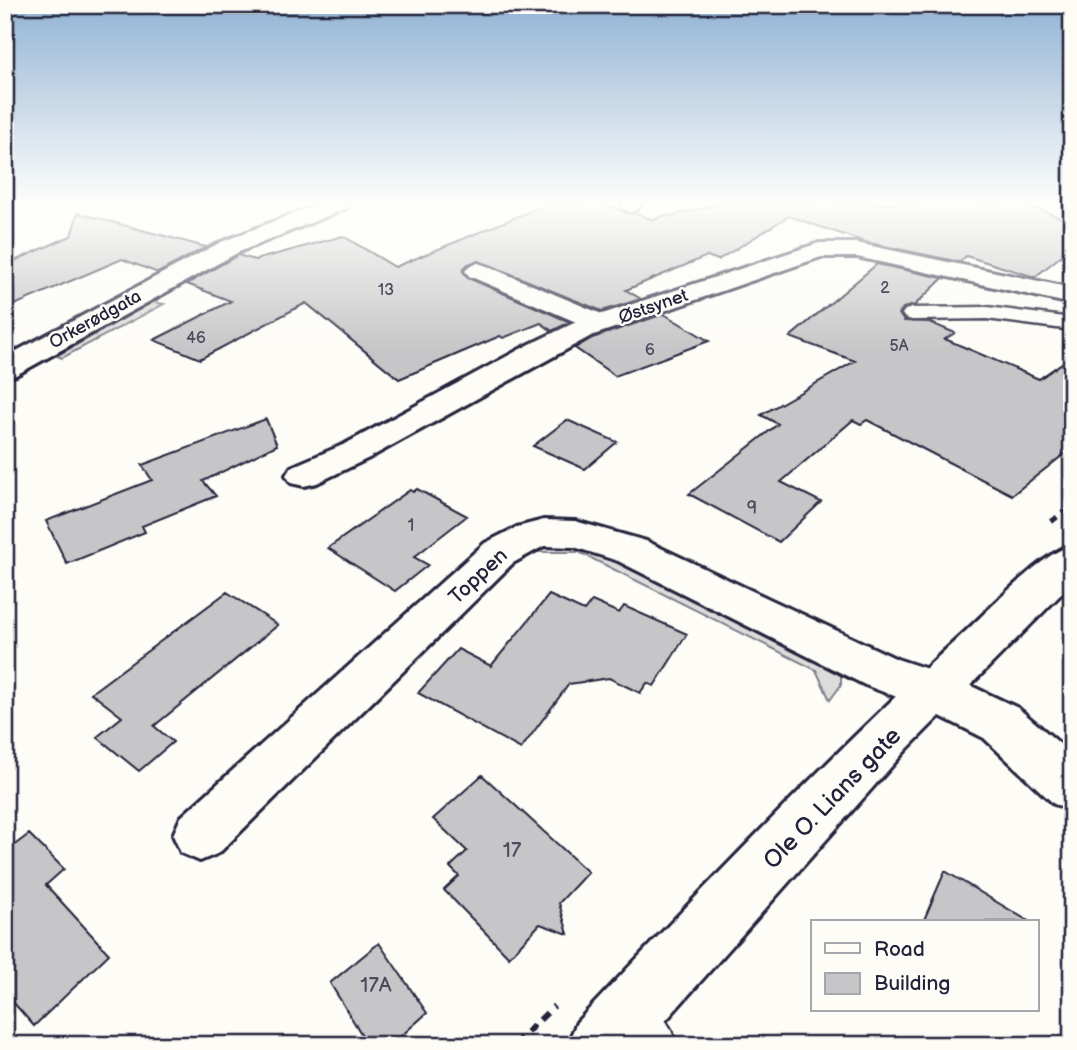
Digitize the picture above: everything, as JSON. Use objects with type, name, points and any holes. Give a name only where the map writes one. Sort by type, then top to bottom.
[{"type":"street","name":"Orkerødgata","points":[[5,369],[223,252]]},
{"type":"street","name":"Østsynet","points":[[304,475],[357,451],[546,347],[601,323],[814,252]]},
{"type":"street","name":"Østsynet","points":[[857,252],[900,258],[1072,296]]},
{"type":"street","name":"Østsynet","points":[[478,271],[601,323]]},
{"type":"street","name":"Toppen","points":[[200,835],[499,553],[530,536],[575,534],[632,551],[881,672],[935,691],[1001,723],[1072,788]]},
{"type":"street","name":"Ole O. Lians gate","points":[[628,1033],[876,749],[986,636],[1072,559]]},
{"type":"lane","points":[[912,314],[986,313],[1072,324]]},
{"type":"shaded area","points":[[153,302],[164,304],[62,358],[57,356]]},
{"type":"shaded area","points":[[558,542],[593,550],[654,576],[841,671],[841,685],[830,700],[816,670],[579,552],[527,552],[371,706],[294,775],[519,551]]},
{"type":"building","points":[[35,252],[197,252],[158,273],[122,259],[5,309],[5,265]]},
{"type":"building","points":[[284,252],[370,252],[395,267],[431,252],[731,252],[718,260],[707,256],[626,290],[641,299],[602,311],[477,261],[468,264],[463,269],[468,278],[570,322],[552,331],[541,323],[503,338],[500,336],[399,379],[306,303],[200,359],[154,340],[231,301],[187,284],[238,255],[255,260]]},
{"type":"building","points":[[912,252],[1066,252],[1035,277],[966,256],[960,262]]},
{"type":"building","points":[[877,264],[943,278],[915,305],[903,308],[899,314],[904,321],[929,322],[955,333],[945,339],[1039,379],[1072,356],[1072,448],[1012,495],[867,420],[861,424],[853,420],[781,482],[821,502],[779,542],[689,494],[778,424],[761,415],[855,361],[790,337]]},
{"type":"building","points":[[664,314],[709,341],[615,376],[575,348],[592,338]]},
{"type":"building","points":[[266,419],[277,445],[203,481],[216,496],[142,526],[145,532],[67,564],[46,521],[152,480],[142,465]]},
{"type":"building","points":[[567,420],[617,442],[585,469],[533,446]]},
{"type":"building","points":[[417,489],[467,516],[414,557],[428,565],[395,591],[328,548],[410,490],[413,492]]},
{"type":"building","points":[[227,592],[278,625],[154,726],[173,742],[139,771],[97,737],[122,717],[91,693]]},
{"type":"building","points":[[549,595],[584,611],[592,601],[619,613],[624,606],[687,634],[654,686],[647,683],[640,693],[609,678],[569,684],[521,749],[418,693],[458,649],[491,666]]},
{"type":"building","points":[[482,775],[588,872],[559,903],[568,934],[540,924],[509,957],[444,890],[459,876],[450,867],[467,851],[433,819]]},
{"type":"building","points":[[29,834],[64,869],[46,885],[109,954],[34,1026],[5,993],[5,840],[12,847]]},
{"type":"building","points":[[945,871],[1027,920],[924,920]]},
{"type":"building","points":[[379,943],[427,1013],[391,1045],[368,1045],[330,983]]}]
